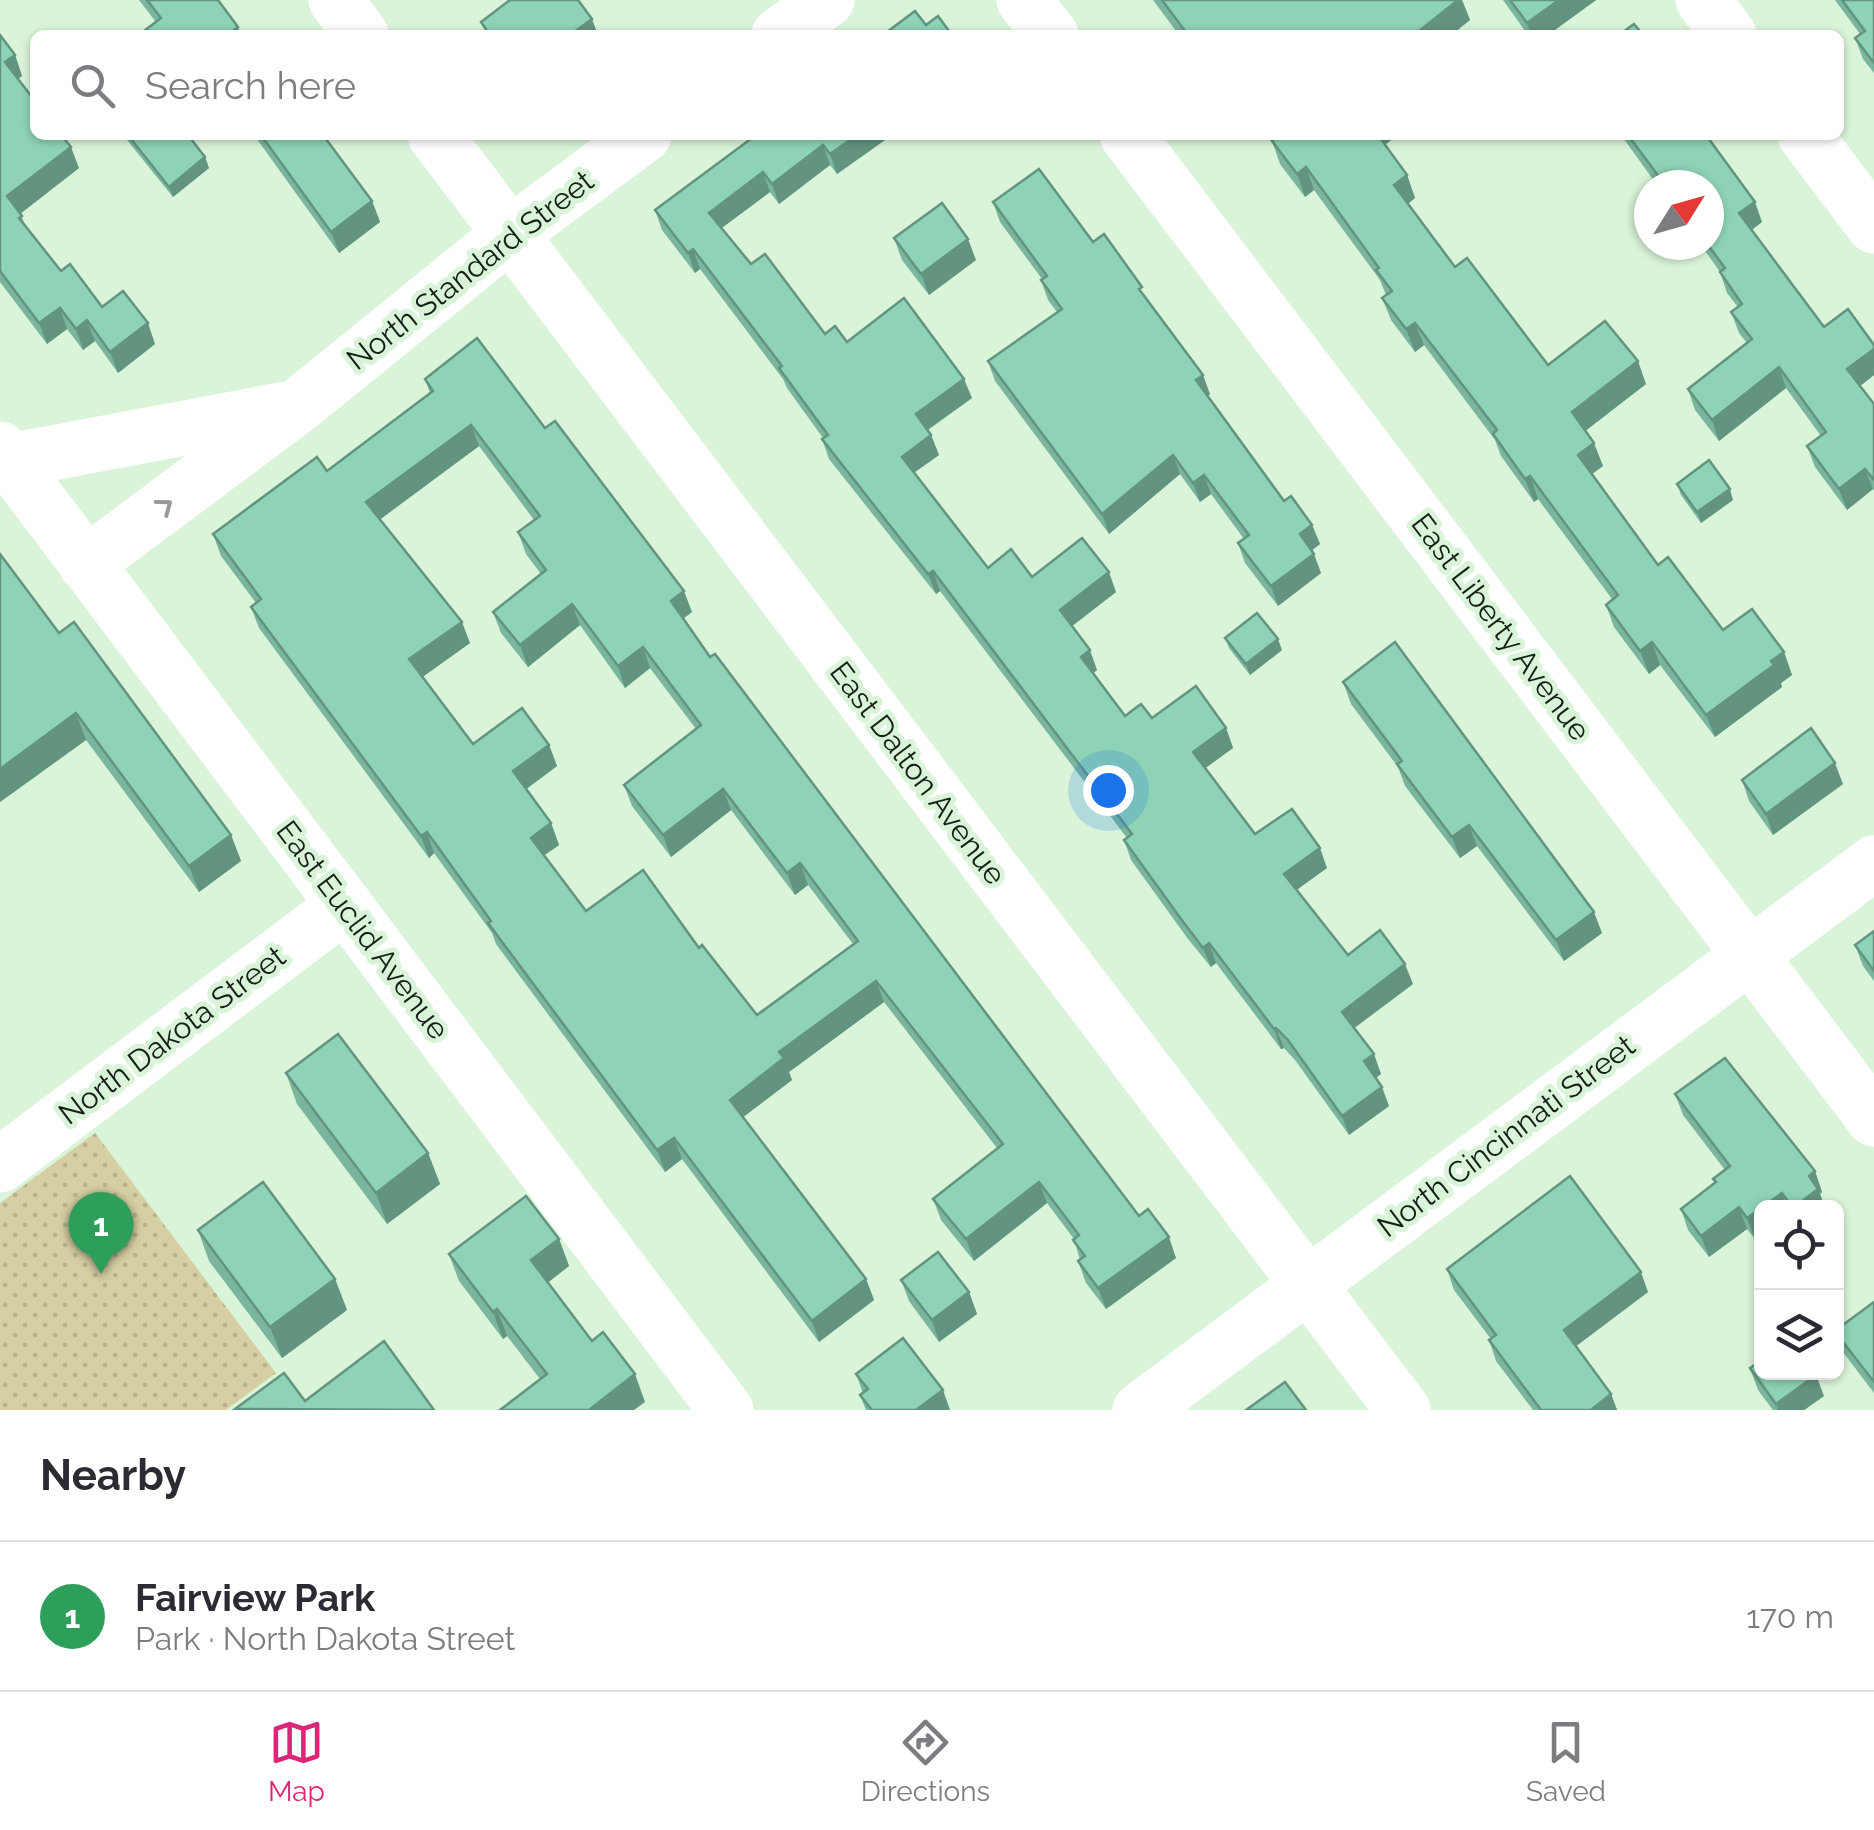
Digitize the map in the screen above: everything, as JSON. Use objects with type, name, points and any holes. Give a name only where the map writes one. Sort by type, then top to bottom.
[{"type":"street","points":[[336,0],[357,30]]},
{"type":"street","points":[[786,30],[827,0]]},
{"type":"street","points":[[1024,0],[1047,30]]},
{"type":"street","points":[[1702,0],[1725,30]]},
{"type":"street","name":"East Dalton Avenue","points":[[439,140],[1403,1410]]},
{"type":"street","name":"North Standard Street","points":[[86,564],[298,406],[509,235],[637,140]]},
{"type":"street","name":"East Liberty Avenue","points":[[1131,140],[1874,1119]]},
{"type":"street","points":[[1809,140],[1874,226]]},
{"type":"street","name":"North Standard Street","points":[[4,455],[298,406]]},
{"type":"street","name":"East Euclid Avenue","points":[[4,455],[726,1410]]},
{"type":"street","name":"North Cincinnati Street","points":[[1140,1410],[1874,863]]},
{"type":"street","name":"North Dakota Street","points":[[0,1165],[345,905]]},
{"type":"shaded area","points":[[95,1133],[276,1373],[226,1410],[0,1410],[0,1203]]},
{"type":"building","points":[[147,0],[218,0],[238,27],[145,30],[161,18]]},
{"type":"building","points":[[510,0],[578,0],[592,19],[577,30],[487,30],[481,22]]},
{"type":"building","points":[[1162,0],[1458,0],[1420,30],[1184,30]]},
{"type":"building","points":[[1510,0],[1559,0],[1527,23]]},
{"type":"building","points":[[1842,0],[1874,0],[1874,63],[1855,38],[1865,31]]},
{"type":"building","points":[[915,11],[926,25],[938,16],[948,30],[890,30]]},
{"type":"building","points":[[0,35],[15,55],[5,62],[30,94],[30,140],[65,140],[71,147],[7,196],[22,216],[19,218],[61,271],[70,264],[102,307],[123,291],[148,323],[110,352],[87,320],[76,329],[60,308],[39,323],[0,271]]},
{"type":"building","points":[[132,140],[192,140],[205,157],[169,187]]},
{"type":"building","points":[[265,140],[327,140],[372,201],[331,232]]},
{"type":"building","points":[[749,140],[850,140],[830,154],[823,145],[772,184],[763,172],[709,213],[751,264],[765,254],[825,334],[835,326],[847,342],[904,298],[964,379],[916,414],[931,435],[902,457],[988,568],[1011,549],[1032,577],[1082,538],[1109,572],[1060,610],[1090,650],[1081,657],[1125,716],[1141,704],[1152,718],[1196,686],[1226,728],[1193,752],[1255,834],[1292,809],[1320,848],[1284,874],[1348,955],[1380,930],[1405,964],[1342,1012],[1374,1054],[1364,1061],[1382,1087],[1342,1116],[1288,1040],[1274,1029],[1209,943],[1203,948],[1181,919],[1124,840],[1132,834],[933,571],[928,574],[822,439],[828,435],[779,368],[782,366],[693,249],[688,253],[655,210]]},
{"type":"building","points":[[1382,140],[1407,175],[1394,185],[1455,267],[1467,258],[1548,365],[1605,321],[1638,361],[1572,412],[1594,443],[1578,455],[1658,565],[1668,557],[1723,630],[1752,609],[1784,652],[1771,661],[1774,665],[1706,715],[1652,642],[1640,651],[1606,605],[1618,595],[1530,476],[1525,479],[1493,434],[1497,430],[1415,323],[1406,329],[1382,298],[1392,291],[1376,270],[1379,268],[1306,167],[1297,174],[1272,141]]},
{"type":"building","points":[[1632,140],[1710,140],[1755,202],[1739,213],[1824,327],[1848,309],[1874,345],[1847,369],[1874,404],[1874,480],[1865,469],[1839,489],[1807,446],[1826,432],[1779,367],[1712,420],[1688,389],[1752,339],[1731,312],[1742,304],[1720,272],[1725,268],[1719,260],[1724,260],[1724,170],[1654,170]]},
{"type":"building","points":[[1039,169],[1093,242],[1104,234],[1203,375],[1196,380],[1284,501],[1291,496],[1312,525],[1300,534],[1314,554],[1271,586],[1238,543],[1249,535],[1204,475],[1193,483],[1173,455],[1102,514],[988,361],[1062,309],[1041,280],[1047,276],[993,202]]},
{"type":"building","points":[[942,203],[968,239],[921,274],[894,238]]},
{"type":"building","points":[[477,338],[545,428],[555,421],[684,591],[671,601],[710,657],[715,654],[1139,1216],[1148,1209],[1169,1237],[1098,1288],[1078,1261],[1085,1256],[1073,1240],[1079,1235],[1039,1182],[966,1239],[933,1199],[1003,1144],[876,981],[779,1052],[784,1058],[730,1100],[866,1279],[812,1321],[674,1138],[657,1150],[488,923],[491,921],[427,832],[421,836],[251,607],[261,599],[213,534],[317,457],[327,471],[433,391],[425,379]],"holes":[[[471,425],[540,516],[518,532],[546,570],[493,612],[520,645],[572,604],[618,666],[643,647],[701,725],[624,785],[663,835],[723,789],[787,873],[800,863],[858,941],[757,1015],[702,945],[699,948],[643,870],[586,911],[531,838],[551,823],[513,771],[549,745],[522,708],[473,744],[409,659],[462,622],[366,502]]]},
{"type":"building","points":[[1709,460],[1730,489],[1697,512],[1677,484]]},
{"type":"building","points":[[0,554],[59,633],[74,622],[231,835],[189,866],[76,713],[0,769]]},
{"type":"building","points":[[1257,613],[1278,639],[1246,664],[1225,638]]},
{"type":"building","points":[[1395,642],[1594,912],[1556,940],[1469,825],[1452,837],[1343,682]]},
{"type":"building","points":[[1811,728],[1835,763],[1766,814],[1742,780]]},
{"type":"building","points":[[1874,931],[1874,971],[1855,945]]},
{"type":"building","points":[[338,1034],[428,1153],[376,1193],[286,1073]]},
{"type":"building","points":[[1725,1058],[1815,1171],[1809,1176],[1818,1189],[1804,1200],[1787,1200],[1782,1193],[1772,1200],[1754,1200],[1754,1213],[1747,1218],[1739,1207],[1701,1236],[1681,1209],[1730,1166],[1675,1094]]},
{"type":"building","points":[[1570,1176],[1641,1272],[1564,1330],[1611,1394],[1591,1410],[1541,1410],[1489,1340],[1496,1335],[1447,1269]]},
{"type":"building","points":[[263,1182],[335,1279],[270,1327],[198,1230]]},
{"type":"building","points":[[526,1196],[559,1239],[531,1260],[592,1341],[603,1332],[635,1374],[589,1410],[500,1410],[547,1374],[449,1254]]},
{"type":"building","points":[[938,1252],[969,1292],[932,1320],[901,1280]]},
{"type":"building","points":[[1874,1302],[1874,1382],[1844,1343],[1844,1324]]},
{"type":"building","points":[[903,1338],[943,1390],[916,1410],[872,1410],[860,1395],[868,1389],[856,1374]]},
{"type":"building","points":[[384,1341],[434,1410],[235,1409],[284,1373],[305,1401]]},
{"type":"building","points":[[1759,1380],[1809,1380],[1776,1404]]},
{"type":"building","points":[[1285,1382],[1306,1410],[1246,1410]]},
{"type":"place","name":"Fairview Park","points":[[101,1274]]}]
